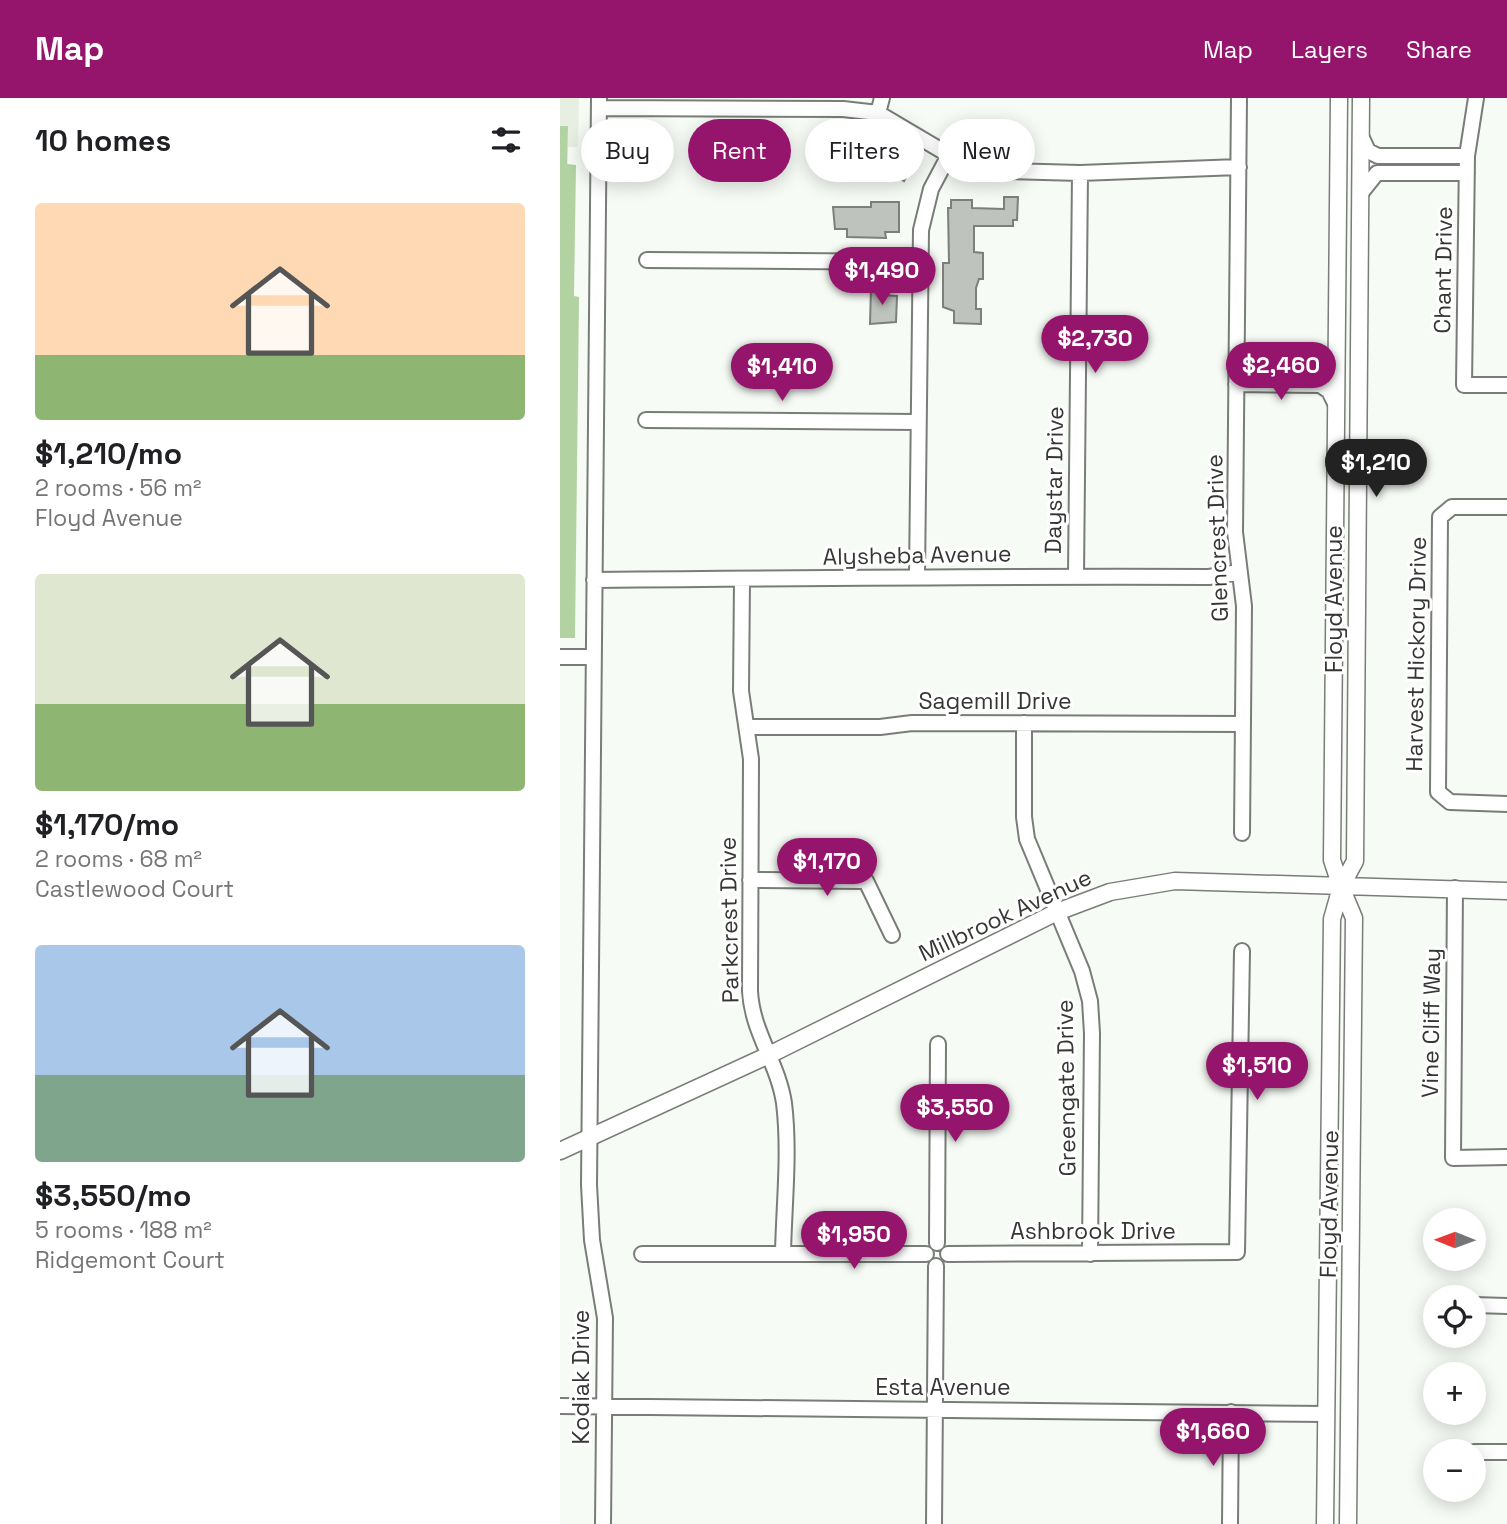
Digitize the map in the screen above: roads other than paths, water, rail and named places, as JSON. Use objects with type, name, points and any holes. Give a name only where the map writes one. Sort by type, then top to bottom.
[{"type":"street","points":[[878,113],[882,98]]},
{"type":"street","name":"Glencrest Drive","points":[[1239,98],[1235,532],[1244,606],[1242,833]]},
{"type":"street","name":"Floyd Avenue","points":[[1339,98],[1332,860],[1354,918],[1348,1524]]},
{"type":"street","name":"Floyd Avenue","points":[[1325,1524],[1332,919],[1341,887],[1355,861],[1361,98]]},
{"type":"street","name":"Chant Drive","points":[[1476,98],[1467,156],[1464,385],[1507,385]]},
{"type":"street","points":[[599,103],[715,103],[878,113],[938,148]]},
{"type":"street","name":"Kodiak Drive","points":[[599,103],[590,1216],[605,1318],[603,1524]]},
{"type":"street","points":[[1361,136],[1368,151],[1378,156],[1467,156]]},
{"type":"street","points":[[1035,172],[1080,173],[1239,167]]},
{"type":"street","name":"Daystar Drive","points":[[1076,576],[1080,173]]},
{"type":"street","points":[[1361,193],[1377,173],[1467,173]]},
{"type":"street","points":[[917,575],[919,262],[925,208],[938,179]]},
{"type":"street","points":[[647,260],[919,262]]},
{"type":"street","points":[[1236,367],[1322,367],[1330,364],[1337,351]]},
{"type":"street","points":[[1236,384],[1320,385],[1329,391],[1336,405]]},
{"type":"street","points":[[646,420],[918,422]]},
{"type":"street","name":"Harvest Hickory Drive","points":[[1507,508],[1452,507],[1440,517],[1438,792],[1441,798],[1450,802],[1507,804]]},
{"type":"street","name":"Alysheba Avenue","points":[[594,580],[742,581],[917,575],[1209,577],[1240,572]]},
{"type":"street","name":"Parkcrest Drive","points":[[742,581],[741,691],[751,759],[750,1003],[784,1102],[783,1253]]},
{"type":"street","points":[[560,657],[593,657]]},
{"type":"street","name":"Sagemill Drive","points":[[748,727],[1024,723],[1243,724]]},
{"type":"street","name":"Greengate Drive","points":[[1024,723],[1024,817],[1027,839],[1082,971],[1092,1017],[1090,1254]]},
{"type":"street","points":[[750,880],[866,881],[891,935]]},
{"type":"street","name":"Millbrook Avenue","points":[[560,1151],[769,1055],[1057,912],[1110,892],[1175,881],[1507,891]]},
{"type":"street","name":"Vine Cliff Way","points":[[1455,888],[1453,1158],[1507,1157]]},
{"type":"street","name":"Ashbrook Drive","points":[[948,1254],[1237,1252],[1242,951]]},
{"type":"street","points":[[937,1243],[938,1044]]},
{"type":"street","points":[[937,1243],[945,1246],[948,1254],[945,1263],[936,1266],[928,1261],[926,1254],[928,1247],[937,1243]]},
{"type":"street","points":[[642,1254],[926,1254]]},
{"type":"street","points":[[934,1524],[936,1266]]},
{"type":"street","points":[[1486,1305],[1507,1306]]},
{"type":"street","name":"Esta Avenue","points":[[560,1406],[1325,1413]]},
{"type":"street","points":[[1230,1524],[1231,1412]]},
{"type":"street","points":[[1486,1452],[1507,1452]]}]
